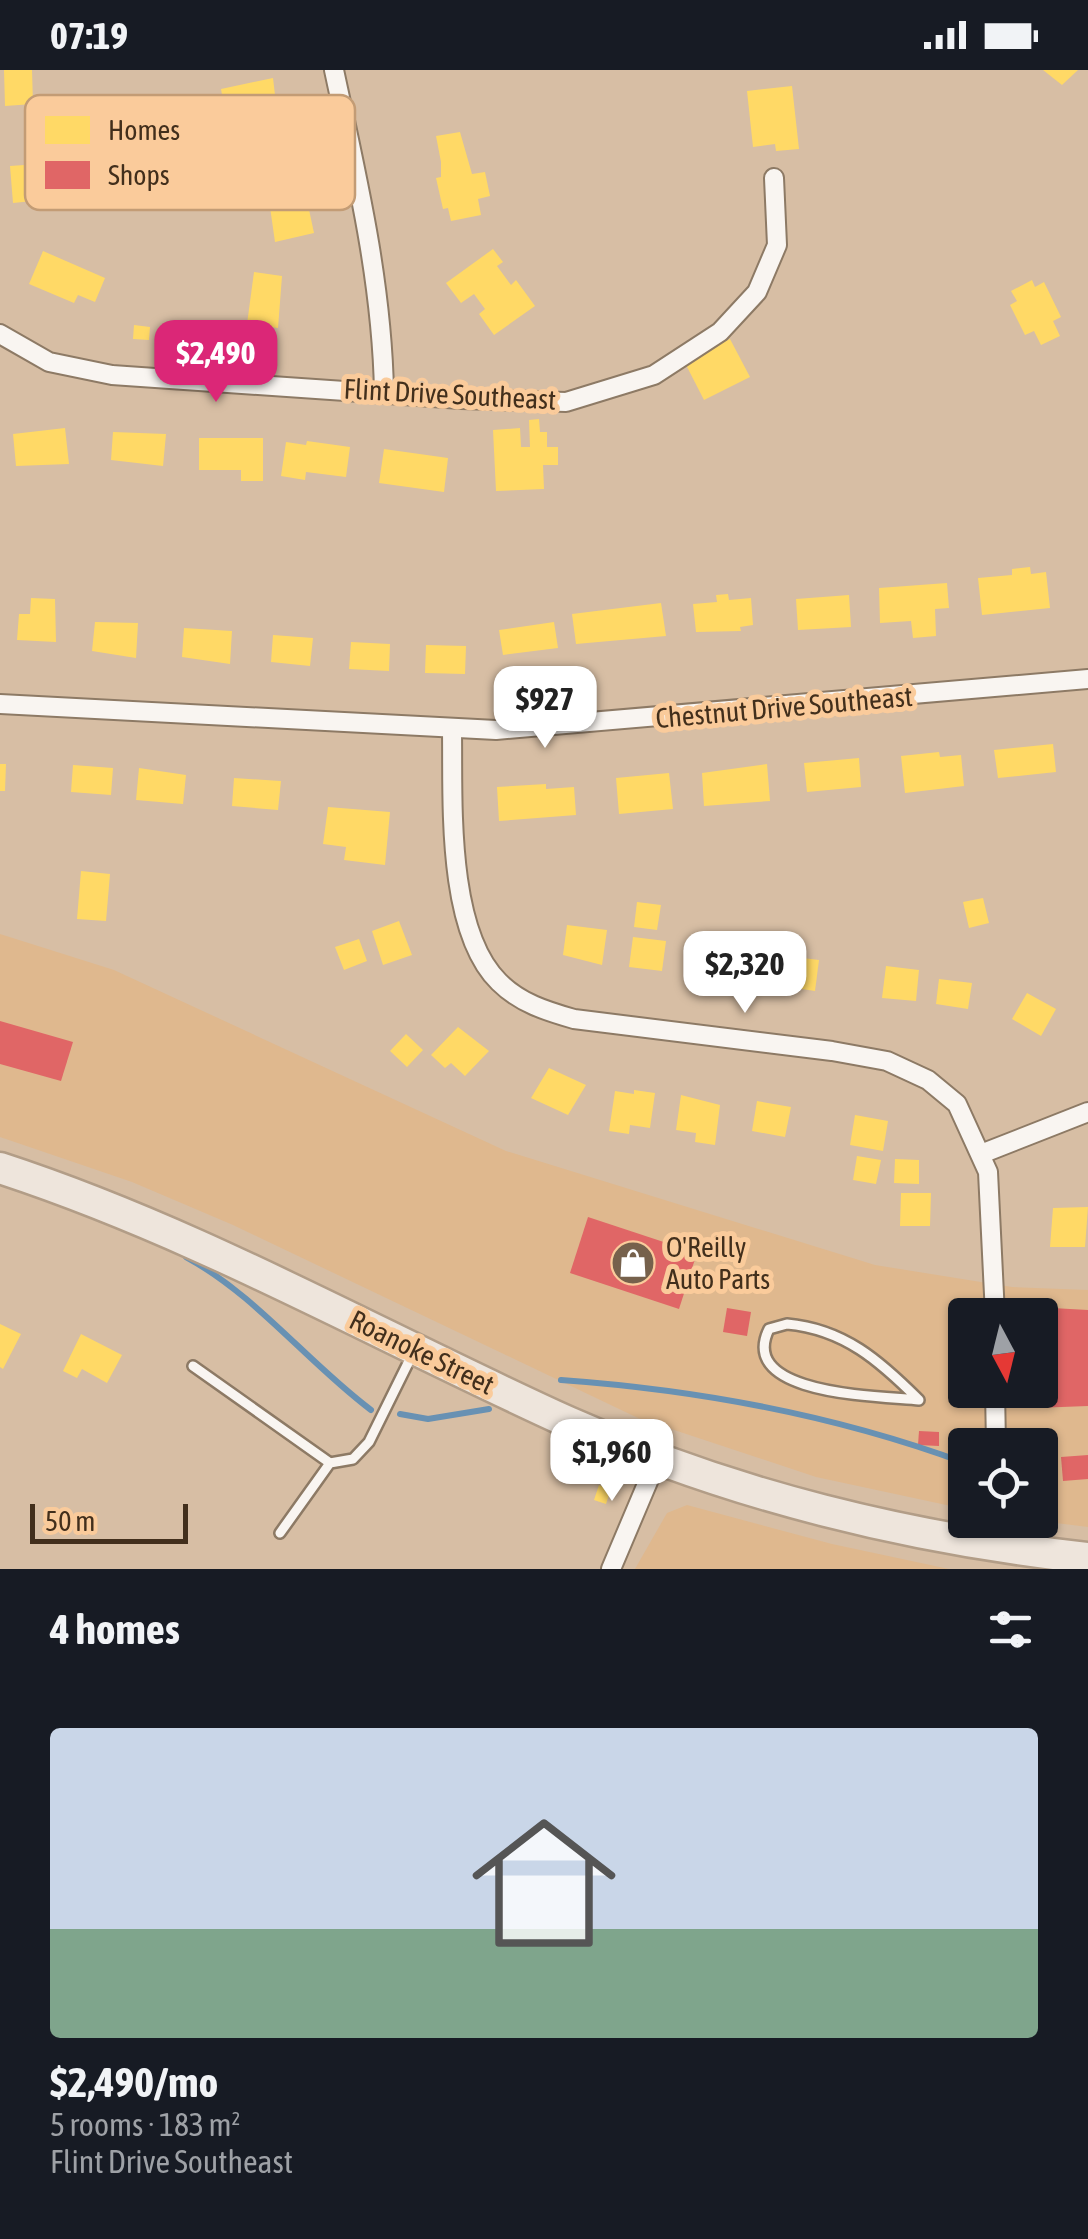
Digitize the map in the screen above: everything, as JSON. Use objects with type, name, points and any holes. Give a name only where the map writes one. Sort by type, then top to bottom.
[{"type":"main road","name":"Roanoke Street","points":[[0,1168],[157,1224],[571,1423],[658,1458],[851,1518],[948,1528]]},
{"type":"main road","name":"Roanoke Street","points":[[1016,1538],[1088,1558]]},
{"type":"street","points":[[334,70],[339,95]]},
{"type":"street","points":[[355,167],[369,232],[383,342],[384,392]]},
{"type":"street","name":"Flint Drive Southeast","points":[[0,334],[50,362],[112,375],[566,402],[654,376],[720,332],[756,292],[777,246],[774,178]]},
{"type":"street","name":"Chestnut Drive Southeast","points":[[0,704],[452,730],[570,726],[1088,679]]},
{"type":"street","points":[[452,730],[460,882],[474,942],[498,981],[532,1006],[574,1019],[887,1062],[928,1080],[957,1104],[982,1154],[992,1213],[994,1298]]},
{"type":"street","points":[[982,1154],[1088,1112]]},
{"type":"street","points":[[611,1569],[658,1458]]},
{"type":"lane","points":[[786,1324],[808,1326],[848,1340],[876,1358],[919,1400],[799,1384],[767,1362],[763,1342],[769,1329],[786,1324]]},
{"type":"lane","points":[[280,1532],[330,1463],[353,1459],[369,1442],[415,1348]]},
{"type":"lane","points":[[193,1366],[330,1463]]},
{"type":"shaded area","points":[[0,934],[114,970],[506,1151],[875,1265],[1012,1287],[1088,1290],[1088,1527],[1058,1523],[1058,1428],[948,1428],[948,1505],[816,1477],[638,1418],[233,1225],[132,1182],[0,1137]]},
{"type":"shaded area","points":[[687,1505],[832,1544],[949,1569],[635,1569],[667,1513]]},
{"type":"building: Homes","points":[[4,70],[32,70],[33,95],[25,95],[25,105],[5,106]]},
{"type":"building: Homes","points":[[1043,70],[1078,70],[1062,85]]},
{"type":"building: Homes","points":[[273,78],[275,95],[222,95],[221,89]]},
{"type":"building: Homes","points":[[792,86],[799,149],[776,151],[775,144],[753,147],[747,91]]},
{"type":"building: Homes","points":[[460,132],[472,174],[485,172],[490,196],[478,199],[481,215],[451,221],[448,208],[443,209],[436,178],[441,177],[441,162],[436,136]]},
{"type":"building: Homes","points":[[25,165],[25,202],[13,203],[10,166]]},
{"type":"building: Homes","points":[[270,210],[309,210],[314,233],[275,242]]},
{"type":"building: Homes","points":[[493,249],[503,262],[497,266],[511,285],[516,280],[535,306],[494,335],[479,314],[485,309],[474,294],[461,303],[446,283]]},
{"type":"building: Homes","points":[[43,251],[105,278],[95,302],[78,295],[74,303],[29,284]]},
{"type":"building: Homes","points":[[254,272],[282,276],[278,328],[247,324]]},
{"type":"building: Homes","points":[[1032,280],[1035,287],[1044,282],[1061,317],[1053,321],[1060,336],[1041,345],[1034,331],[1025,335],[1010,305],[1017,301],[1011,291]]},
{"type":"building: Homes","points":[[134,325],[150,327],[149,340],[133,339]]},
{"type":"building: Homes","points":[[730,339],[750,377],[704,400],[684,361]]},
{"type":"building: Homes","points":[[539,419],[540,432],[547,432],[547,447],[558,447],[558,465],[543,465],[544,489],[496,491],[493,430],[520,428],[521,447],[530,447],[529,420]]},
{"type":"building: Homes","points":[[65,428],[69,464],[16,466],[13,434]]},
{"type":"building: Homes","points":[[113,432],[166,434],[163,466],[111,460]]},
{"type":"building: Homes","points":[[199,438],[263,438],[263,481],[241,481],[241,470],[199,470]]},
{"type":"building: Homes","points":[[307,441],[350,447],[346,477],[306,472],[305,480],[281,476],[286,442],[306,445]]},
{"type":"building: Homes","points":[[384,449],[448,458],[444,492],[379,483]]},
{"type":"building: Homes","points":[[1030,567],[1031,574],[1046,572],[1050,608],[982,615],[978,578],[1012,575],[1012,569]]},
{"type":"building: Homes","points":[[947,583],[949,608],[935,609],[936,636],[913,638],[911,621],[880,623],[879,588]]},
{"type":"building: Homes","points":[[728,594],[729,600],[751,598],[753,625],[740,627],[741,631],[696,632],[693,604],[717,602],[716,595]]},
{"type":"building: Homes","points":[[849,595],[851,627],[798,630],[796,599]]},
{"type":"building: Homes","points":[[31,598],[55,599],[56,642],[17,640],[19,614],[30,614]]},
{"type":"building: Homes","points":[[661,603],[666,636],[576,644],[572,614]]},
{"type":"building: Homes","points":[[95,622],[138,623],[136,658],[92,651]]},
{"type":"building: Homes","points":[[554,622],[558,648],[503,655],[499,630]]},
{"type":"building: Homes","points":[[184,628],[232,631],[230,664],[182,657]]},
{"type":"building: Homes","points":[[273,635],[313,638],[310,666],[271,662]]},
{"type":"building: Homes","points":[[351,642],[390,644],[389,671],[349,669]]},
{"type":"building: Homes","points":[[426,645],[466,646],[465,674],[425,673]]},
{"type":"building: Homes","points":[[1053,744],[1056,772],[998,778],[994,750]]},
{"type":"building: Homes","points":[[939,752],[940,757],[961,755],[964,786],[905,793],[901,756]]},
{"type":"building: Homes","points":[[859,758],[861,787],[807,792],[804,763]]},
{"type":"building: Homes","points":[[0,764],[6,764],[5,791],[0,791]]},
{"type":"building: Homes","points":[[767,764],[770,801],[704,806],[702,773]]},
{"type":"building: Homes","points":[[73,765],[113,768],[111,795],[71,792]]},
{"type":"building: Homes","points":[[139,768],[186,775],[183,804],[136,800]]},
{"type":"building: Homes","points":[[669,773],[673,809],[619,814],[616,778]]},
{"type":"building: Homes","points":[[234,778],[281,781],[278,810],[232,806]]},
{"type":"building: Homes","points":[[546,784],[546,789],[574,787],[576,815],[499,821],[497,787]]},
{"type":"building: Homes","points":[[328,807],[390,812],[385,865],[344,860],[346,847],[323,844]]},
{"type":"building: Homes","points":[[81,871],[110,874],[106,921],[77,919]]},
{"type":"building: Homes","points":[[983,898],[989,923],[969,928],[963,902]]},
{"type":"building: Homes","points":[[637,902],[661,905],[657,930],[634,927]]},
{"type":"building: Homes","points":[[399,921],[412,955],[383,965],[372,931]]},
{"type":"building: Homes","points":[[567,925],[607,930],[602,965],[563,955]]},
{"type":"building: Homes","points":[[633,937],[666,941],[662,971],[629,967]]},
{"type":"building: Homes","points":[[359,939],[367,961],[344,970],[335,947]]},
{"type":"building: Homes","points":[[711,946],[744,950],[740,980],[707,977]]},
{"type":"building: Homes","points":[[786,956],[819,960],[815,991],[782,986]]},
{"type":"building: Homes","points":[[886,966],[919,970],[916,1001],[882,998]]},
{"type":"building: Homes","points":[[939,979],[972,983],[968,1009],[936,1004]]},
{"type":"building: Homes","points":[[1027,993],[1056,1009],[1041,1036],[1012,1019]]},
{"type":"building: Homes","points":[[458,1027],[489,1051],[465,1076],[451,1063],[445,1068],[431,1055]]},
{"type":"building: Homes","points":[[406,1034],[423,1050],[407,1067],[390,1051]]},
{"type":"building: Homes","points":[[549,1068],[586,1085],[568,1115],[531,1098]]},
{"type":"building: Homes","points":[[634,1090],[655,1093],[650,1128],[630,1125],[629,1134],[609,1131],[615,1091],[634,1094]]},
{"type":"building: Homes","points":[[681,1095],[720,1105],[715,1145],[695,1142],[696,1133],[676,1130]]},
{"type":"building: Homes","points":[[757,1101],[791,1107],[785,1137],[752,1131]]},
{"type":"building: Homes","points":[[855,1115],[888,1121],[883,1151],[850,1145]]},
{"type":"building: Homes","points":[[857,1156],[881,1160],[876,1184],[853,1180]]},
{"type":"building: Homes","points":[[895,1159],[919,1160],[919,1184],[894,1183]]},
{"type":"building: Homes","points":[[901,1193],[931,1193],[930,1226],[900,1226]]},
{"type":"building: Homes","points":[[1088,1207],[1085,1247],[1050,1247],[1053,1208]]},
{"type":"building: Homes","points":[[0,1324],[21,1334],[3,1369],[0,1367]]},
{"type":"building: Homes","points":[[81,1334],[122,1355],[107,1383],[82,1369],[77,1378],[63,1371]]},
{"type":"building: Homes","points":[[599,1485],[611,1489],[606,1504],[594,1500]]},
{"type":"building: Shops","points":[[0,1021],[73,1042],[61,1081],[0,1064]]},
{"type":"building: Shops","name":"O'Reilly Auto Parts","points":[[588,1217],[697,1253],[679,1309],[570,1273]]},
{"type":"building: Shops","points":[[727,1308],[751,1312],[747,1336],[723,1332]]},
{"type":"building: Shops","points":[[1058,1308],[1088,1310],[1088,1406],[1058,1407]]},
{"type":"building: Shops","points":[[919,1431],[939,1432],[939,1446],[918,1445]]},
{"type":"building: Shops","points":[[1088,1455],[1088,1479],[1063,1481],[1061,1457]]},
{"type":"waterway","points":[[186,1257],[236,1290],[371,1410]]},
{"type":"waterway","points":[[561,1380],[664,1390],[766,1407],[866,1431],[948,1457]]},
{"type":"waterway","points":[[400,1414],[428,1419],[489,1409]]},
{"type":"place","name":"O'Reilly Auto Parts","points":[[633,1263]]}]
